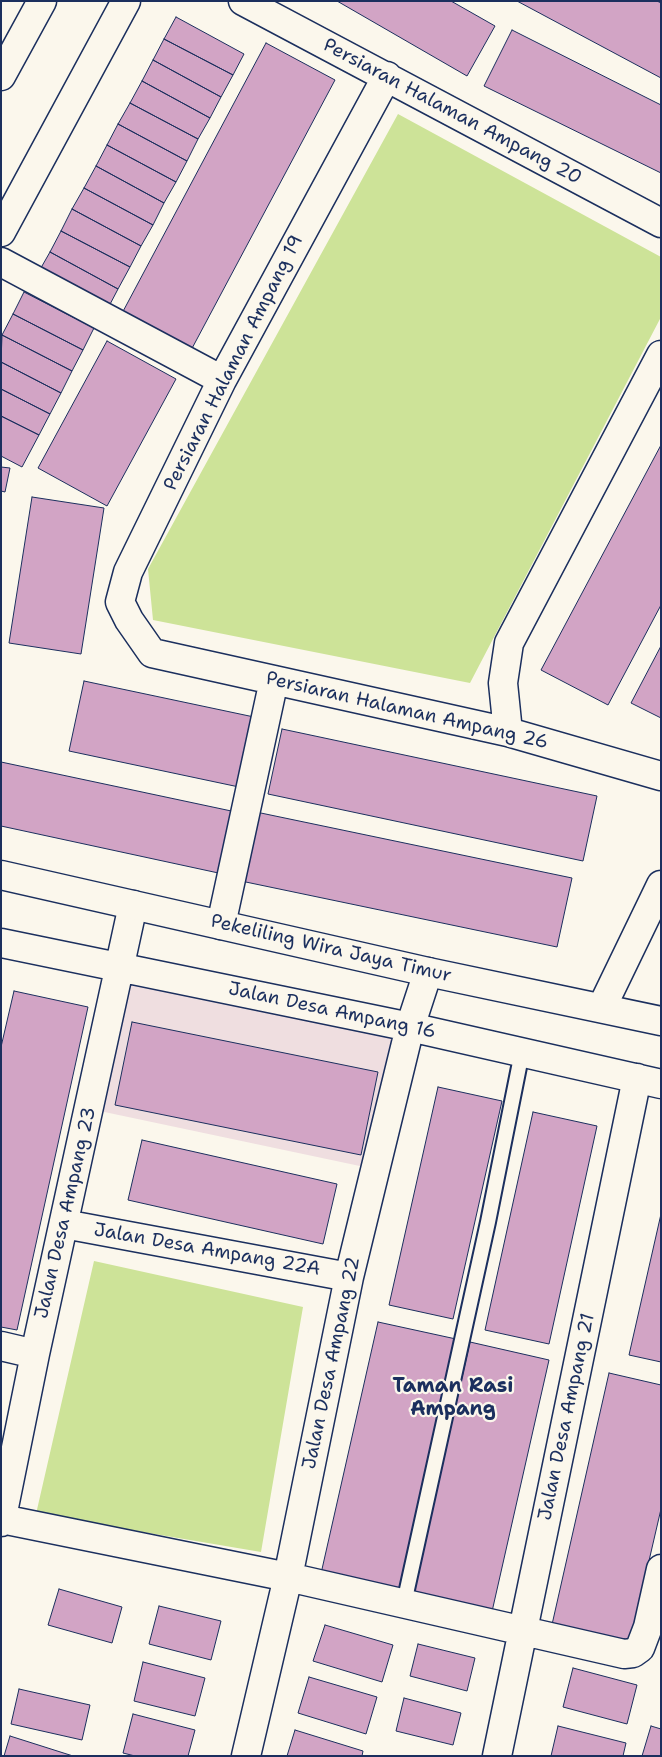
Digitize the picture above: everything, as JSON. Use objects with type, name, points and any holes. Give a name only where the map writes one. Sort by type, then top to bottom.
[{"type":"street","points":[[1,76],[42,1]]},
{"type":"street","points":[[1,232],[126,1]]},
{"type":"street","name":"Persiaran Halaman Ampang 20","points":[[243,1],[661,223]]},
{"type":"street","name":"Persiaran Halaman Ampang 19","points":[[152,653],[129,620],[120,602],[128,572],[222,380],[386,76]]},
{"type":"street","points":[[1,262],[222,380]]},
{"type":"street","points":[[508,732],[504,683],[510,643],[661,355]]},
{"type":"street","name":"Persiaran Halaman Ampang 26","points":[[152,653],[508,732],[661,776]]},
{"type":"street","points":[[221,925],[274,680]]},
{"type":"street","name":"Pekeliling Wira Jaya Timur","points":[[1,875],[428,972],[602,1007],[661,1021]]},
{"type":"street","points":[[602,1007],[661,884]]},
{"type":"street","name":"Jalan Desa Ampang 23","points":[[2,1521],[35,1354],[133,905]]},
{"type":"street","name":"Jalan Desa Ampang 16","points":[[1,944],[121,966],[410,1027],[649,1081]]},
{"type":"street","name":"Jalan Desa Ampang 22","points":[[246,1756],[288,1577],[349,1277],[410,1027],[428,972]]},
{"type":"street","name":"Jalan Desa Ampang 21","points":[[497,1756],[523,1630],[649,1081]]},
{"type":"street","name":"Jalan Desa Ampang 22A","points":[[64,1224],[349,1277]]},
{"type":"street","points":[[1,1346],[35,1354]]},
{"type":"street","points":[[2,1521],[288,1577],[624,1654],[633,1653],[640,1648],[648,1627],[661,1569]]},
{"type":"lane","points":[[404,1604],[488,1222],[522,1052]]},
{"type":"shaded area","points":[[125,973],[403,1032],[374,1169],[95,1110]]},
{"type":"green space","points":[[398,114],[661,257],[661,317],[470,683],[153,620],[148,569]]},
{"type":"green space","points":[[94,1261],[303,1307],[261,1552],[36,1514]]},
{"type":"building","points":[[337,1],[451,1],[495,26],[467,76]]},
{"type":"building","points":[[517,1],[657,1],[661,3],[661,78]]},
{"type":"building","points":[[176,17],[244,54],[233,75],[164,39]]},
{"type":"building","points":[[512,30],[661,105],[661,173],[484,86]]},
{"type":"building","points":[[164,39],[233,75],[221,97],[153,60]]},
{"type":"building","points":[[266,43],[335,80],[189,354],[120,317]]},
{"type":"building","points":[[153,60],[221,97],[210,118],[142,81]]},
{"type":"building","points":[[142,81],[210,118],[198,139],[130,103]]},
{"type":"building","points":[[130,103],[198,139],[187,161],[118,124]]},
{"type":"building","points":[[118,124],[187,161],[176,182],[107,145]]},
{"type":"building","points":[[107,145],[176,182],[164,203],[96,166]]},
{"type":"building","points":[[96,166],[164,203],[153,225],[84,188]]},
{"type":"building","points":[[84,188],[153,225],[141,246],[72,209]]},
{"type":"building","points":[[72,209],[141,246],[130,267],[61,231]]},
{"type":"building","points":[[61,231],[130,267],[118,289],[50,252]]},
{"type":"building","points":[[50,252],[118,289],[107,310],[38,273]]},
{"type":"building","points":[[24,292],[94,328],[83,350],[13,314]]},
{"type":"building","points":[[13,314],[83,350],[72,371],[2,335]]},
{"type":"building","points":[[2,335],[72,371],[61,393],[1,362]]},
{"type":"building","points":[[107,341],[176,379],[107,506],[38,468]]},
{"type":"building","points":[[1,362],[61,393],[50,414],[1,389]]},
{"type":"building","points":[[1,389],[50,414],[39,435],[1,416]]},
{"type":"building","points":[[1,416],[39,435],[22,467],[1,456]]},
{"type":"building","points":[[661,445],[661,605],[608,705],[541,670]]},
{"type":"building","points":[[1,467],[10,468],[5,492],[1,491]]},
{"type":"building","points":[[32,497],[104,508],[81,654],[9,643]]},
{"type":"building","points":[[661,646],[661,718],[631,703]]},
{"type":"building","points":[[84,681],[254,717],[239,787],[69,751]]},
{"type":"building","points":[[282,729],[597,796],[583,861],[268,794]]},
{"type":"building","points":[[1,762],[236,812],[223,874],[1,826]]},
{"type":"building","points":[[256,812],[572,878],[557,947],[241,881]]},
{"type":"building","points":[[14,991],[88,1007],[17,1330],[1,1327],[1,1047]]},
{"type":"building","points":[[132,1022],[378,1072],[361,1155],[115,1105]]},
{"type":"building","points":[[438,1087],[502,1101],[453,1319],[389,1305]]},
{"type":"building","points":[[533,1112],[597,1126],[549,1344],[485,1330]]},
{"type":"building","points":[[142,1140],[337,1184],[323,1244],[128,1200]]},
{"type":"building","points":[[661,1214],[661,1362],[629,1355]]},
{"type":"building","points":[[378,1322],[456,1339],[398,1595],[320,1578]]},
{"type":"building","points":[[470,1342],[549,1360],[491,1616],[412,1599]]},
{"type":"building","points":[[609,1373],[661,1385],[661,1509],[629,1647],[551,1629]]},
{"type":"building","points":[[59,1589],[122,1607],[112,1643],[48,1625]]},
{"type":"building","points":[[159,1606],[221,1621],[211,1660],[149,1644]]},
{"type":"building","points":[[325,1625],[393,1645],[382,1682],[313,1661]]},
{"type":"building","points":[[418,1644],[475,1658],[467,1691],[410,1676]]},
{"type":"building","points":[[143,1662],[205,1678],[195,1716],[134,1701]]},
{"type":"building","points":[[573,1668],[637,1685],[627,1724],[563,1707]]},
{"type":"building","points":[[309,1677],[377,1697],[366,1734],[298,1713]]},
{"type":"building","points":[[19,1689],[90,1705],[82,1740],[11,1724]]},
{"type":"building","points":[[404,1698],[461,1713],[453,1745],[396,1731]]},
{"type":"building","points":[[133,1714],[195,1730],[188,1756],[135,1756],[123,1753]]},
{"type":"building","points":[[558,1726],[626,1743],[623,1756],[551,1756]]},
{"type":"building","points":[[651,1726],[661,1729],[661,1756],[642,1756]]},
{"type":"building","points":[[295,1730],[363,1751],[362,1756],[287,1756]]},
{"type":"building","points":[[10,1736],[73,1756],[4,1756]]},
{"type":"district","name":"Taman Rasi Ampang","points":[[453,1398]]}]
